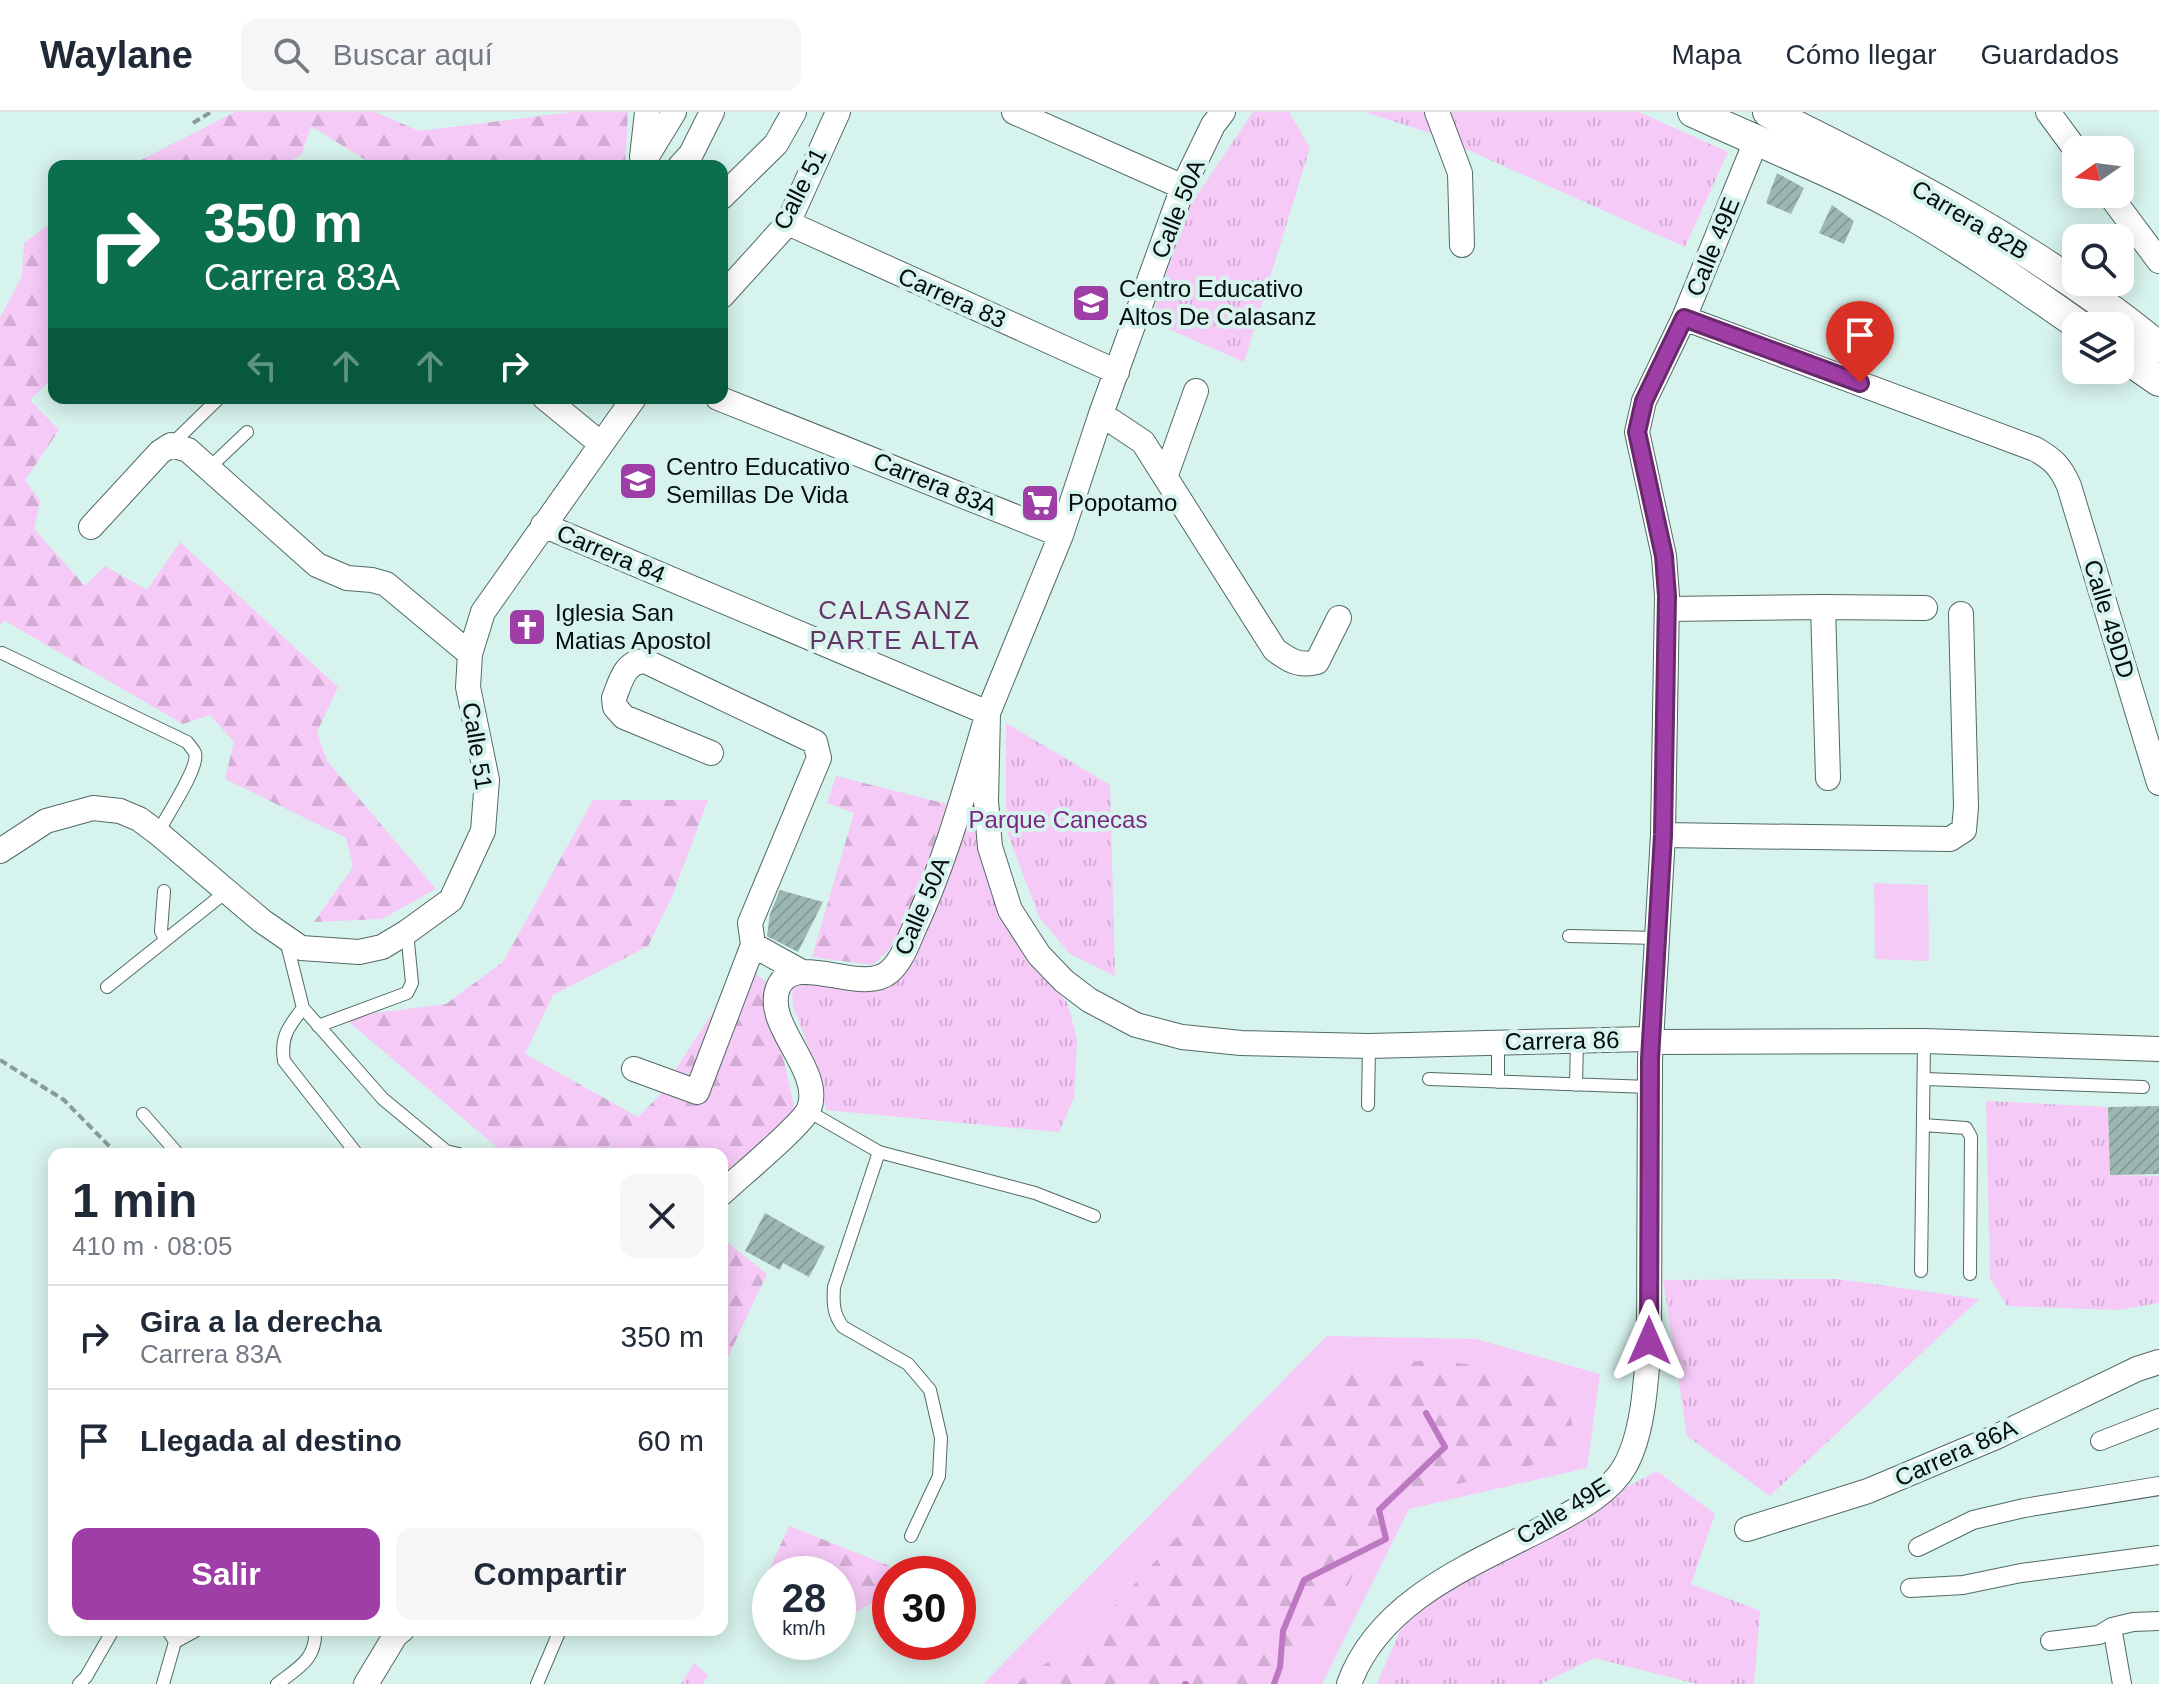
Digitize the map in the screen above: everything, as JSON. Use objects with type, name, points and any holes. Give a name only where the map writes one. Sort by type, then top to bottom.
[{"type":"street","points":[[642,160],[647,112]]},
{"type":"street","points":[[645,160],[674,112]]},
{"type":"street","points":[[685,160],[696,145],[712,112]]},
{"type":"street","points":[[728,191],[776,144],[794,112]]},
{"type":"street","name":"Calle 51","points":[[728,289],[788,223],[838,112]]},
{"type":"street","points":[[1014,112],[1183,187]]},
{"type":"street","name":"Calle 50A","points":[[800,971],[863,980],[882,977],[897,965],[934,887],[988,713],[1061,535],[1183,187],[1213,125],[1223,112]]},
{"type":"street","points":[[1437,112],[1460,173],[1462,245]]},
{"type":"street","name":"Carrera 82B","points":[[1693,112],[1895,206],[1991,264],[2062,313]]},
{"type":"street","points":[[2048,112],[2066,136]]},
{"type":"street","name":"Carrera 82B","points":[[1776,113],[1981,222],[2116,312],[2159,347]]},
{"type":"street","name":"Calle 49E","points":[[1349,1684],[1355,1668],[1381,1629],[1413,1600],[1564,1517],[1599,1494],[1625,1467],[1632,1449],[1642,1406],[1648,1352],[1650,1087],[1663,835],[1667,609],[1664,556],[1637,432],[1644,401],[1684,318],[1756,141]]},
{"type":"street","points":[[2119,208],[2159,261]]},
{"type":"street","name":"Carrera 83","points":[[788,223],[1117,372]]},
{"type":"street","name":"Calle 49DD","points":[[1684,318],[2052,458],[2060,466],[2069,486],[2159,783]]},
{"type":"street","points":[[2134,364],[2159,381]]},
{"type":"street","points":[[1166,475],[1196,391]]},
{"type":"street","name":"Carrera 83A","points":[[728,402],[1061,535]]},
{"type":"street","points":[[552,404],[601,444]]},
{"type":"street","name":"Calle 51","points":[[0,851],[46,821],[93,808],[120,811],[139,819],[158,833],[301,948],[359,952],[382,947],[407,932],[451,900],[483,831],[487,780],[468,687],[470,654],[483,612],[630,404]]},
{"type":"street","points":[[1101,414],[1143,442],[1275,650],[1290,661],[1306,665],[1317,662],[1339,618]]},
{"type":"street","points":[[91,527],[160,452],[171,445],[188,450],[317,565],[347,578],[386,584],[470,654]]},
{"type":"street","name":"Carrera 84","points":[[543,525],[988,713]]},
{"type":"street","points":[[1823,607],[1828,778]]},
{"type":"street","points":[[1667,609],[1925,608]]},
{"type":"street","points":[[1663,835],[1950,839],[1964,830],[1961,614]]},
{"type":"street","points":[[634,1069],[697,1092],[753,945],[750,923],[819,758],[819,749],[808,736],[645,661],[628,667],[614,698],[619,713],[711,753]]},
{"type":"street","name":"Calle 50A","points":[[988,713],[986,801],[990,847],[1010,910],[1039,955]]},
{"type":"street","points":[[753,945],[800,971]]},
{"type":"street","name":"Carrera 86","points":[[1039,955],[1064,981],[1097,1006],[1136,1025],[1196,1039],[1241,1043],[1369,1046],[1646,1039],[1653,1042],[1924,1041],[2159,1049]]},
{"type":"street","points":[[728,1187],[808,1111],[811,1098],[808,1082],[778,1014],[776,1002],[777,989],[784,980],[800,971]]},
{"type":"street","name":"Carrera 86A","points":[[1747,1529],[1868,1491],[1996,1437],[2137,1369],[2159,1362]]},
{"type":"street","points":[[2100,1441],[2159,1418]]},
{"type":"street","points":[[1918,1547],[1973,1520],[2024,1508],[2159,1486]]},
{"type":"street","points":[[1910,1588],[1963,1585],[2021,1573],[2159,1555]]},
{"type":"street","points":[[2050,1641],[2099,1635],[2112,1627],[2133,1622],[2159,1621]]},
{"type":"street","points":[[2112,1627],[2122,1684]]},
{"type":"street","points":[[366,1684],[396,1636]]},
{"type":"lane","points":[[171,445],[213,404]]},
{"type":"lane","points":[[208,469],[247,432]]},
{"type":"lane","points":[[2,653],[187,742],[196,755],[194,770],[158,833]]},
{"type":"lane","points":[[164,891],[161,931],[165,940]]},
{"type":"lane","points":[[107,987],[227,891]]},
{"type":"lane","points":[[318,1026],[407,993],[412,983],[407,932]]},
{"type":"lane","points":[[1569,936],[1658,938]]},
{"type":"lane","points":[[285,937],[303,1008],[383,1099],[442,1148]]},
{"type":"lane","points":[[303,1008],[285,1031],[282,1042],[284,1061],[352,1148]]},
{"type":"lane","points":[[1576,1085],[1577,1041]]},
{"type":"lane","points":[[1921,1271],[1924,1041]]},
{"type":"lane","points":[[1498,1043],[1498,1082]]},
{"type":"lane","points":[[1368,1105],[1369,1046]]},
{"type":"lane","points":[[1429,1079],[1650,1087]]},
{"type":"lane","points":[[1925,1079],[2143,1087]]},
{"type":"lane","points":[[808,1111],[879,1152],[1035,1193],[1094,1216]]},
{"type":"lane","points":[[143,1114],[173,1148]]},
{"type":"lane","points":[[1923,1125],[1966,1128],[1971,1137],[1970,1274]]},
{"type":"lane","points":[[879,1152],[834,1287],[833,1306],[836,1318],[843,1327],[908,1364],[930,1390],[938,1414],[941,1438],[939,1476],[911,1536]]},
{"type":"lane","points":[[79,1684],[109,1636]]},
{"type":"lane","points":[[172,1636],[175,1642]]},
{"type":"lane","points":[[163,1684],[175,1642],[186,1636]]},
{"type":"lane","points":[[277,1684],[308,1661],[316,1636]]},
{"type":"lane","points":[[537,1684],[557,1636]]},
{"type":"path","points":[[193,123],[211,112]]},
{"type":"path","points":[[0,1060],[64,1100],[111,1148]]},
{"type":"green space","points":[[235,112],[375,112],[419,131],[573,112],[628,112],[625,160],[365,160],[311,126],[302,154],[292,160],[141,160]]},
{"type":"green space","points":[[1253,112],[1289,112],[1310,148],[1244,362],[1150,321],[1189,207]]},
{"type":"green space","points":[[1365,112],[1639,112],[1728,152],[1685,247],[1430,133]]},
{"type":"green space","points":[[48,225],[48,383],[30,400],[59,430],[25,480],[40,501],[34,529],[85,586],[105,566],[147,590],[180,542],[338,687],[317,732],[327,761],[436,889],[382,919],[314,922],[353,867],[346,838],[225,779],[234,742],[210,715],[183,724],[5,621],[0,624],[0,318],[22,276],[24,243]]},
{"type":"green space","name":"Parque Canecas","points":[[1006,723],[1110,785],[1115,976],[1070,954],[1039,917],[1006,829]]},
{"type":"green space","points":[[836,776],[947,804],[905,934],[873,965],[812,957],[854,813],[827,803]]},
{"type":"green space","points":[[593,800],[708,800],[672,897],[648,946],[553,995],[525,1054],[638,1117],[658,1097],[744,964],[766,982],[795,1110],[728,1171],[728,1148],[608,1148],[621,1134],[607,1148],[498,1148],[343,1017],[446,1004],[503,962]]},
{"type":"green space","points":[[971,800],[1006,924],[1068,1004],[1077,1040],[1074,1098],[1059,1132],[826,1110],[818,1073],[793,1006],[792,988],[816,982],[893,982]]},
{"type":"green space","points":[[1874,883],[1928,885],[1929,961],[1875,959]]},
{"type":"green space","points":[[1986,1101],[2108,1107],[2110,1175],[2159,1176],[2159,1303],[2117,1310],[2007,1306],[1990,1278]]},
{"type":"green space","points":[[728,1243],[767,1274],[728,1356]]},
{"type":"green space","points":[[1838,1279],[1979,1299],[1770,1496],[1687,1436],[1663,1280]]},
{"type":"green space","points":[[1327,1336],[1476,1339],[1600,1374],[1587,1468],[1409,1509],[1322,1684],[983,1684]]},
{"type":"green space","points":[[1435,1359],[1564,1381],[1577,1450],[1502,1475],[1393,1497],[1340,1601],[1275,1684],[1018,1684],[1021,1679],[1083,1641],[1326,1372]]},
{"type":"green space","points":[[1657,1471],[1715,1514],[1691,1584],[1760,1611],[1754,1684],[1697,1684],[1594,1658],[1541,1684],[1377,1684],[1413,1600]]},
{"type":"green space","points":[[789,1526],[872,1559],[872,1603],[856,1612],[856,1556],[776,1556]]},
{"type":"green space","points":[[694,1663],[708,1675],[703,1684],[681,1684]]},
{"type":"building","points":[[1777,173],[1804,188],[1791,214],[1766,203]]},
{"type":"building","points":[[1832,205],[1854,221],[1844,244],[1819,233]]},
{"type":"building","points":[[780,890],[823,902],[798,952],[767,936],[770,914]]},
{"type":"building","points":[[2159,1106],[2159,1174],[2110,1175],[2108,1107]]},
{"type":"building","points":[[765,1213],[825,1247],[809,1277],[783,1263],[780,1270],[745,1251]]},
{"type":"waterway","points":[[1274,1684],[1280,1667],[1283,1631],[1304,1580],[1386,1539],[1379,1510],[1445,1447],[1426,1413]]},
{"type":"place","name":"Centro Educativo Altos De Calasanz","points":[[1091,303]]},
{"type":"place","name":"Centro Educativo Semillas De Vida","points":[[638,481]]},
{"type":"place","name":"Popotamo","points":[[1040,503]]},
{"type":"place","name":"Iglesia San Matias Apostol","points":[[527,627]]},
{"type":"district","name":"CALASANZ PARTE ALTA","points":[[895,625]]},
{"type":"route","points":[[1649,1341],[1650,1059],[1663,835],[1667,579],[1638,447],[1639,420],[1644,401],[1684,318],[1860,383]]}]
